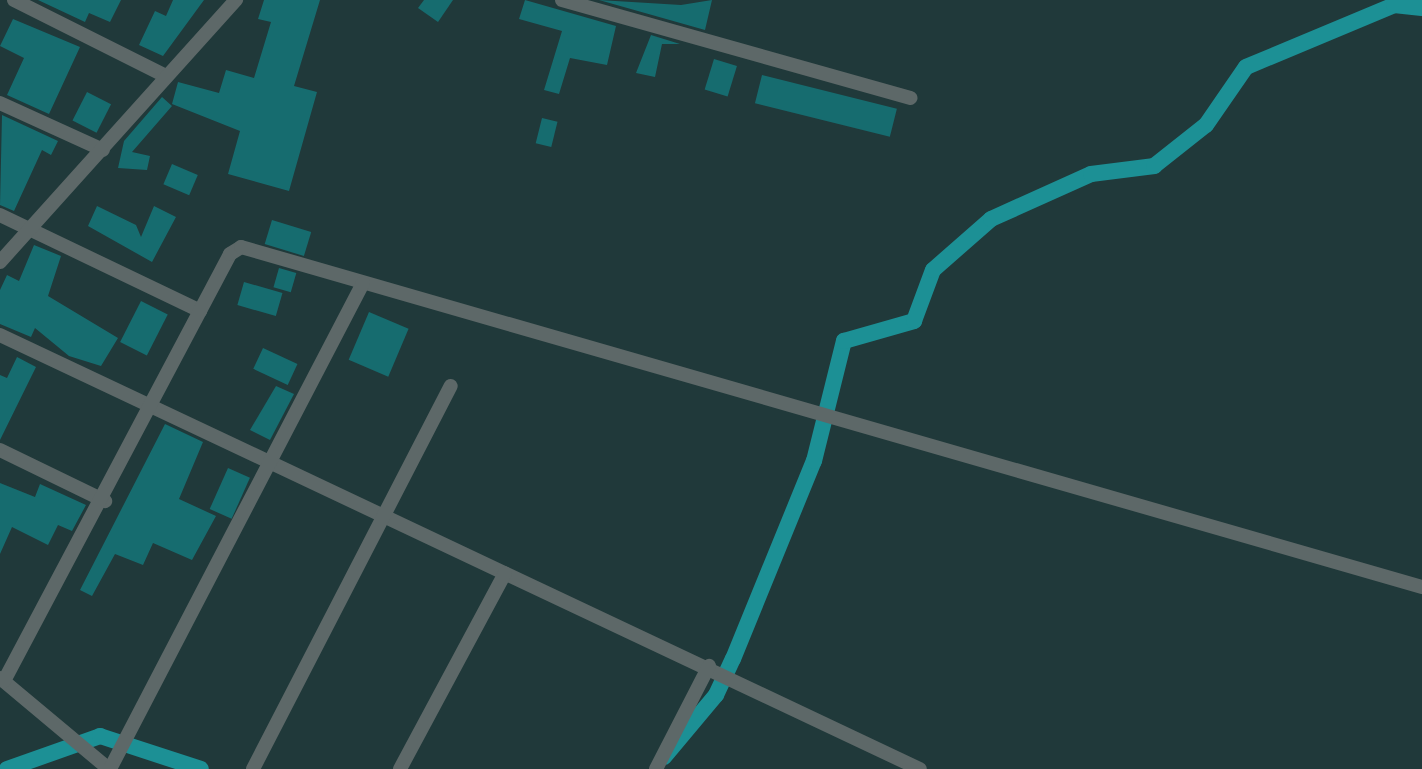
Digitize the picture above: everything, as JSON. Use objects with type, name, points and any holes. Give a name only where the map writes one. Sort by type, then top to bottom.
[{"type":"street","points":[[14,0],[166,76]]},
{"type":"street","points":[[0,262],[236,0]]},
{"type":"street","points":[[562,0],[910,98]]},
{"type":"street","points":[[0,103],[103,150]]},
{"type":"street","points":[[0,215],[200,311]]},
{"type":"street","points":[[363,283],[110,769],[2,680],[105,501],[230,254],[241,247],[363,283],[813,417],[1422,587]]},
{"type":"street","points":[[0,335],[709,666],[920,769]]},
{"type":"street","points":[[253,769],[387,517],[451,386]]},
{"type":"street","points":[[0,450],[105,501]]},
{"type":"street","points":[[400,769],[505,573]]},
{"type":"street","points":[[656,769],[709,666]]},
{"type":"building","points":[[38,0],[121,0],[110,22],[89,13],[85,22]]},
{"type":"building","points":[[173,0],[204,0],[163,56],[139,45],[155,11],[166,16]]},
{"type":"building","points":[[264,0],[320,0],[294,86],[317,92],[289,191],[228,174],[240,131],[172,104],[178,82],[219,93],[226,70],[254,78],[271,22],[258,19]]},
{"type":"building","points":[[424,0],[453,0],[438,22],[418,8]]},
{"type":"building","points":[[525,0],[616,26],[607,65],[570,58],[559,94],[544,90],[562,31],[519,19]]},
{"type":"building","points":[[599,0],[681,5],[712,0],[705,30]]},
{"type":"building","points":[[13,19],[80,47],[49,114],[7,95],[24,58],[0,46]]},
{"type":"building","points":[[651,35],[680,44],[662,44],[655,77],[636,73]]},
{"type":"building","points":[[714,59],[737,66],[728,97],[705,90]]},
{"type":"building","points":[[762,75],[897,109],[890,137],[755,103]]},
{"type":"building","points":[[87,92],[111,104],[97,133],[72,121]]},
{"type":"building","points":[[162,97],[172,106],[132,152],[150,156],[147,170],[118,168],[124,141]]},
{"type":"building","points":[[2,115],[58,141],[51,155],[42,150],[14,211],[0,205]]},
{"type":"building","points":[[542,118],[558,122],[551,147],[536,143]]},
{"type":"building","points":[[172,164],[198,175],[189,195],[163,184]]},
{"type":"building","points":[[97,206],[136,225],[141,237],[154,206],[176,217],[152,262],[88,226]]},
{"type":"building","points":[[272,220],[311,232],[304,256],[265,244]]},
{"type":"building","points":[[34,245],[61,256],[48,296],[118,338],[101,366],[69,356],[35,328],[31,337],[0,324],[0,290],[7,275],[19,281]]},
{"type":"building","points":[[279,268],[296,273],[291,292],[273,287]]},
{"type":"building","points":[[244,282],[282,293],[276,316],[237,305]]},
{"type":"building","points":[[141,301],[168,315],[147,356],[120,342]]},
{"type":"building","points":[[369,312],[409,329],[388,377],[349,360]]},
{"type":"building","points":[[263,348],[297,364],[288,385],[253,369]]},
{"type":"building","points":[[17,357],[36,367],[0,440],[0,375],[7,378]]},
{"type":"building","points":[[276,386],[294,394],[270,440],[250,430]]},
{"type":"building","points":[[165,424],[203,442],[179,499],[216,516],[192,560],[153,543],[143,565],[115,554],[92,596],[80,590]]},
{"type":"building","points":[[228,468],[250,478],[232,519],[210,509]]},
{"type":"building","points":[[0,483],[35,497],[40,484],[86,505],[72,531],[58,525],[48,545],[12,527],[0,554]]},
{"type":"waterway","points":[[664,757],[716,695],[733,659],[814,461],[844,341],[914,321],[933,270],[991,219],[1091,174],[1154,166],[1206,125],[1246,67],[1394,5],[1422,8]]},
{"type":"waterway","points":[[7,769],[100,736],[201,769]]}]
